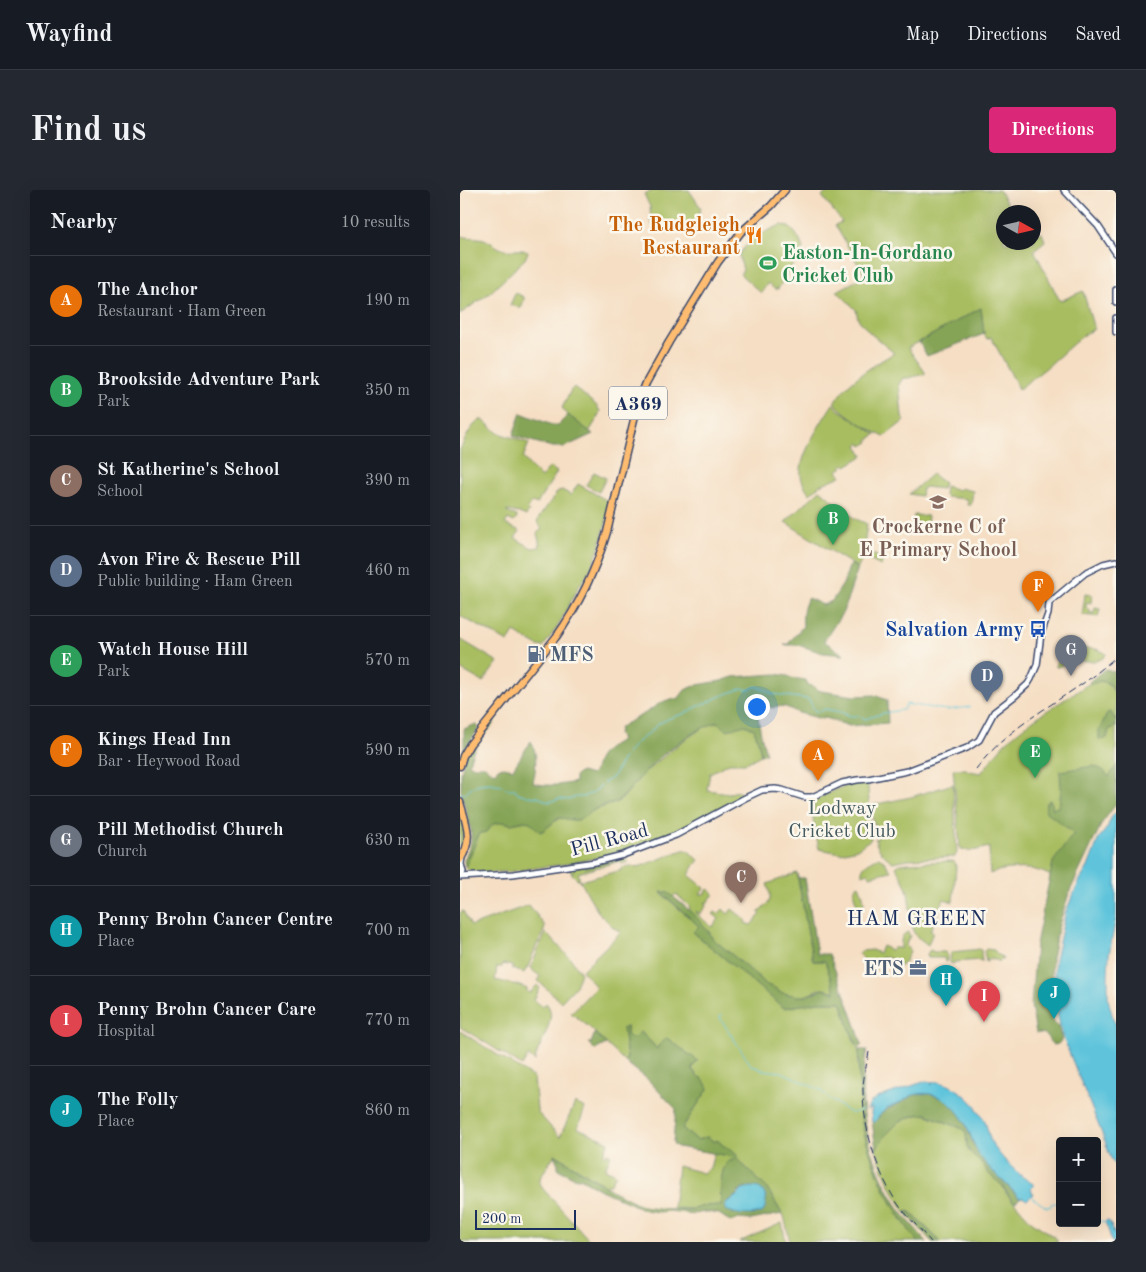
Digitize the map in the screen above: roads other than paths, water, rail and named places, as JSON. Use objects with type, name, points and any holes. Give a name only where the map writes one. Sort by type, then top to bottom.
[{"type":"main road","name":"A369","points":[[460,766],[470,744],[556,637],[584,590],[601,552],[607,532],[638,403],[646,382],[718,262],[740,232],[771,206],[785,190]]},
{"type":"main road","points":[[460,802],[468,828],[468,840],[461,858]]},
{"type":"street","points":[[1064,190],[1098,226],[1116,253]]},
{"type":"street","points":[[1116,290],[1116,302]]},
{"type":"street","points":[[1116,318],[1116,332]]},
{"type":"street","name":"Pill Road","points":[[461,858],[461,874],[471,876],[496,876],[586,864],[622,854],[676,835],[745,798],[769,788],[804,797],[812,797],[842,783],[918,767],[973,744],[979,740],[990,717],[1023,689],[1034,675],[1041,634],[1048,614],[1049,603],[1085,573],[1103,564],[1116,561]]},
{"type":"water","points":[[1116,812],[1116,917],[1109,955],[1108,999],[1114,1022],[1116,1023],[1116,1166],[1109,1154],[1062,1035],[1054,996],[1054,978],[1055,960],[1066,911],[1088,867],[1099,838]]},
{"type":"water","points":[[926,1081],[951,1086],[973,1103],[985,1122],[991,1141],[997,1151],[1016,1172],[1033,1184],[1031,1189],[1033,1194],[1027,1200],[1022,1197],[1020,1198],[984,1162],[962,1118],[951,1105],[938,1096],[922,1094],[912,1096],[888,1108],[874,1123],[872,1122],[872,1108],[867,1110],[871,1102],[877,1098]]},
{"type":"water","points":[[750,1187],[759,1188],[764,1193],[766,1203],[763,1212],[744,1215],[726,1210],[727,1202]]},
{"type":"water","points":[[1107,1220],[1116,1234],[1116,1242],[1112,1242],[1110,1239],[1105,1222]]},
{"type":"waterway","points":[[460,794],[466,793],[470,788],[479,784],[490,783],[501,785],[507,789],[515,789],[518,793],[538,797],[549,802],[559,799],[568,800],[592,794],[613,777],[622,760],[635,744],[658,724],[743,688],[748,690],[756,686],[773,694],[807,699],[815,711],[825,709],[850,716],[860,716],[865,719],[902,710],[906,704],[947,710],[970,707]]},
{"type":"waterway","points":[[721,1015],[720,1018],[751,1065],[763,1070],[782,1072],[822,1091],[850,1113],[862,1110]]},
{"type":"waterway","points":[[1030,1196],[1046,1207],[1056,1203]]},
{"type":"waterway","points":[[1101,1221],[1106,1223]]},
{"type":"railway","points":[[976,769],[999,743],[1012,732],[1086,681],[1116,657]]},
{"type":"railway","points":[[869,1052],[863,1082],[863,1101],[872,1150],[884,1180],[900,1207],[931,1242]]},
{"type":"place","name":"The Rudgleigh Restaurant","points":[[754,235]]},
{"type":"place","name":"Easton-In-Gordano Cricket Club","points":[[768,263]]},
{"type":"place","name":"Crockerne C of E Primary School","points":[[938,502]]},
{"type":"place","name":"Brookside Adventure Park","points":[[833,545]]},
{"type":"place","name":"Kings Head Inn","points":[[1038,612]]},
{"type":"place","name":"Salvation Army","points":[[1038,629]]},
{"type":"place","name":"MFS","points":[[536,654]]},
{"type":"place","name":"Pill Methodist Church","points":[[1071,676]]},
{"type":"place","name":"Avon Fire & Rescue Pill","points":[[987,702]]},
{"type":"place","name":"Watch House Hill","points":[[1035,778]]},
{"type":"place","name":"The Anchor","points":[[818,781]]},
{"type":"place","name":"St Katherine's School","points":[[741,903]]},
{"type":"place","name":"ETS","points":[[918,968]]},
{"type":"place","name":"Penny Brohn Cancer Centre","points":[[946,1006]]},
{"type":"place","name":"The Folly","points":[[1054,1019]]},
{"type":"place","name":"Penny Brohn Cancer Care","points":[[984,1022]]},
{"type":"district","name":"HAM GREEN","points":[[917,918]]},
{"type":"park label","name":"Lodway Cricket Club","points":[[842,818]]}]
